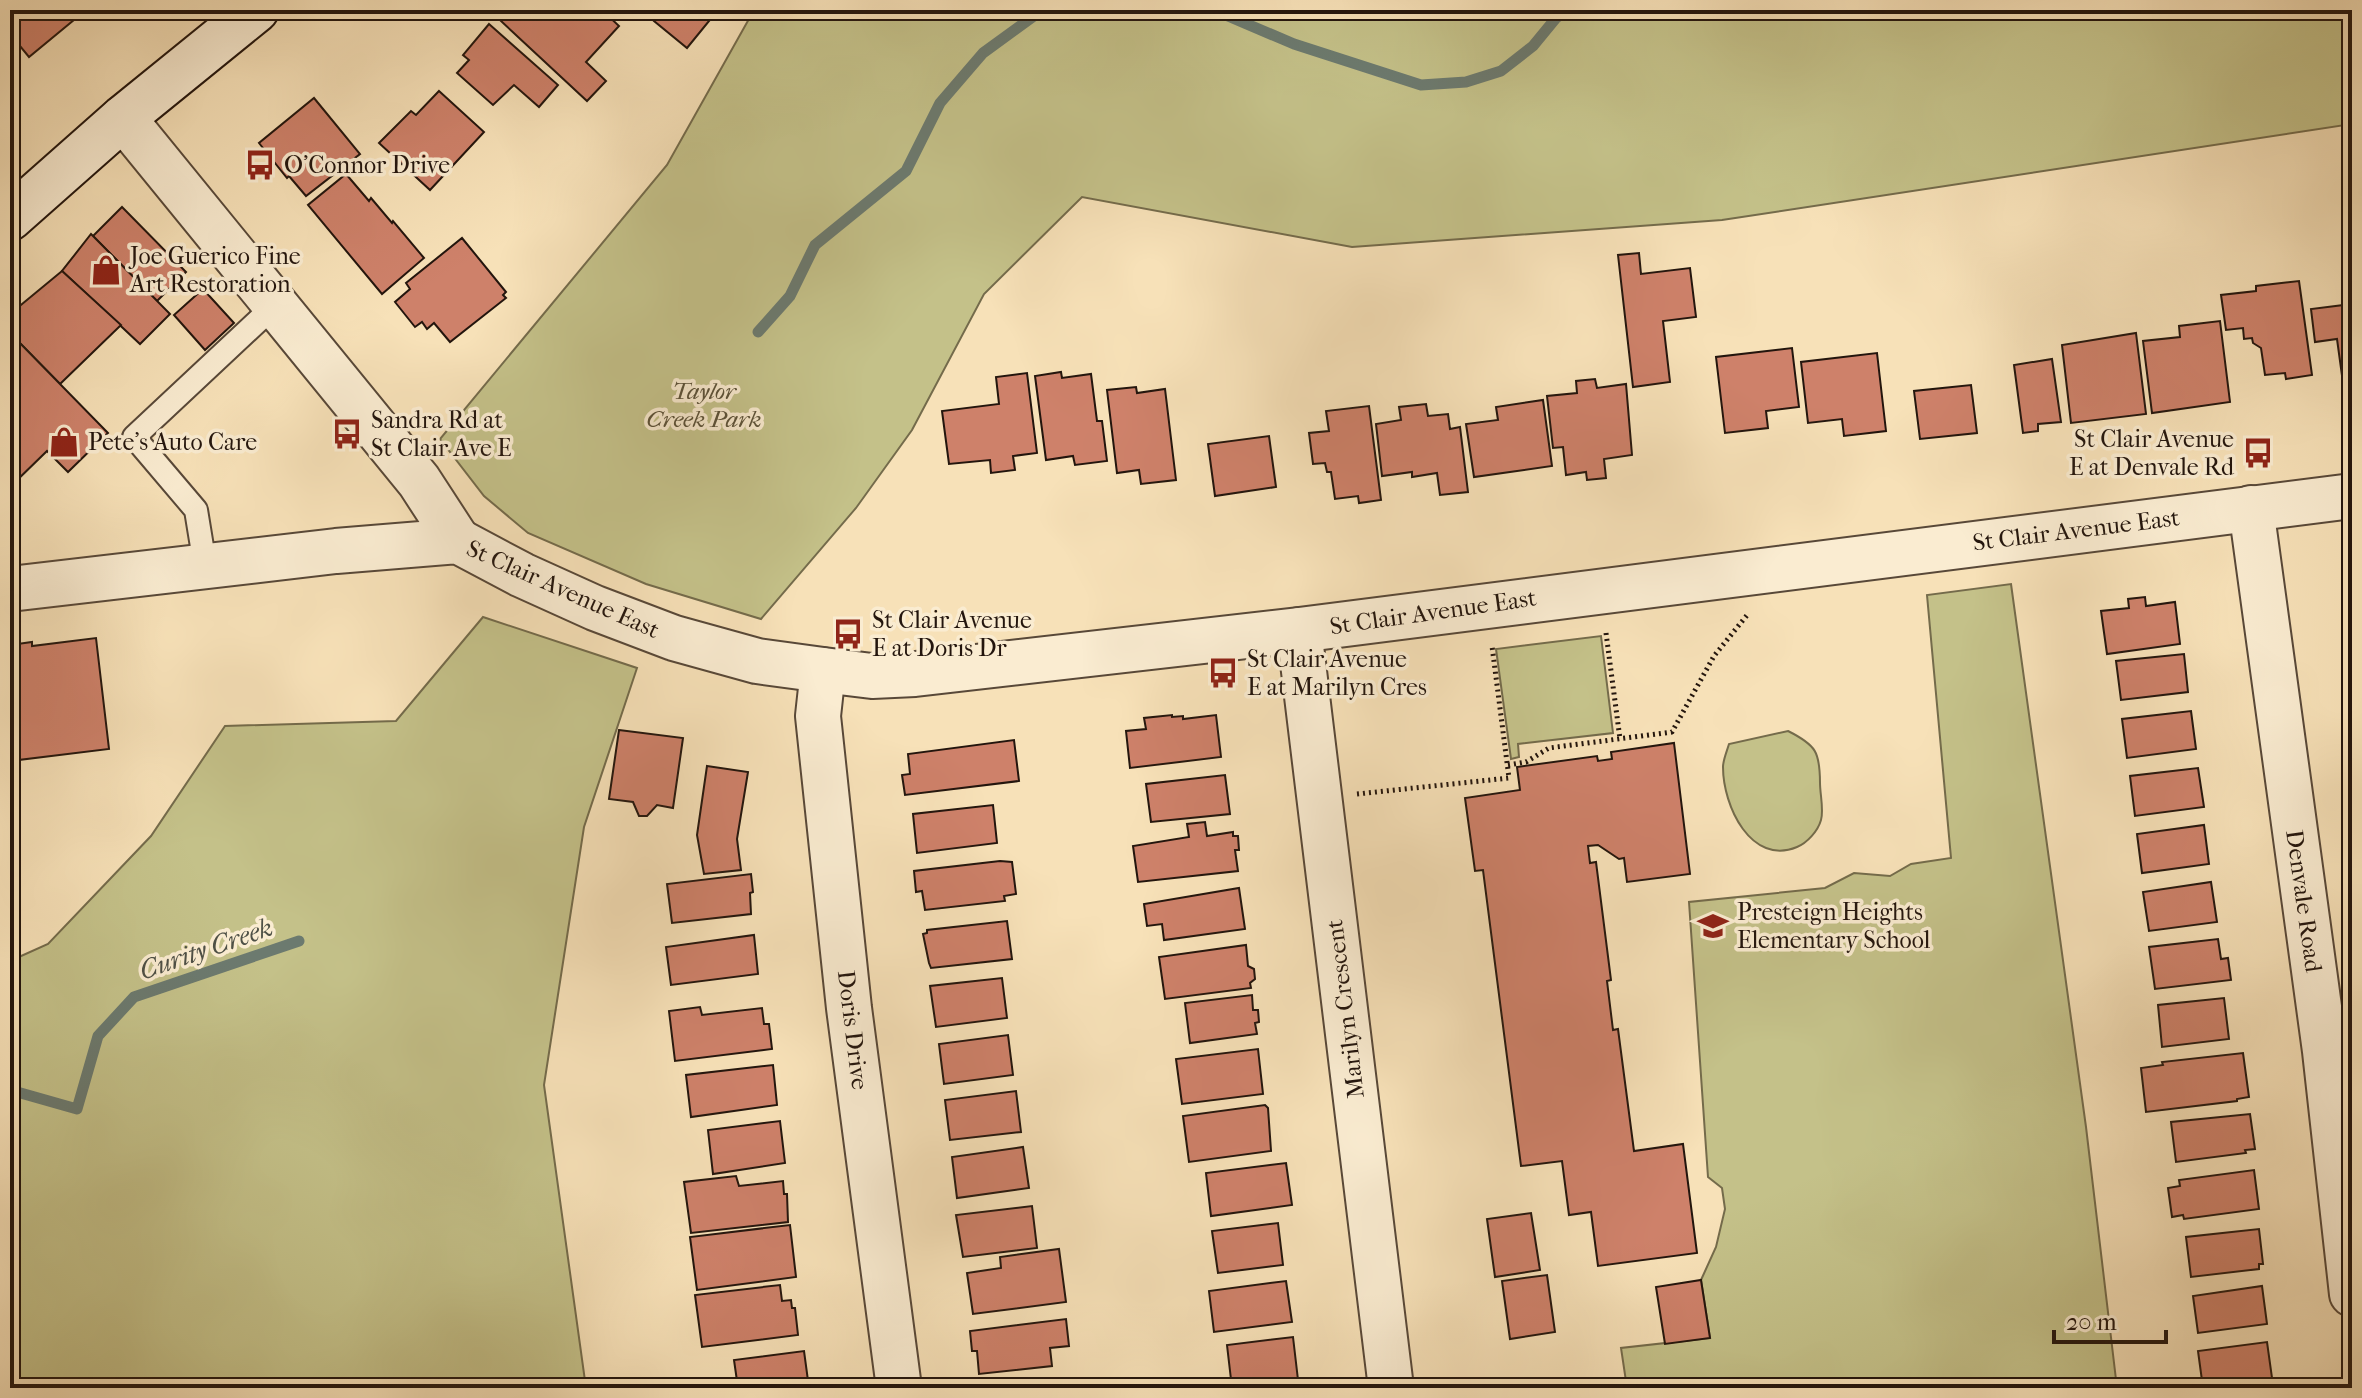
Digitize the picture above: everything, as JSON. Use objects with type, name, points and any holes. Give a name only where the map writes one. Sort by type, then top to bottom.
[{"type":"street","points":[[10,218],[123,118],[256,10]]},
{"type":"street","points":[[123,118],[419,481],[458,541]]},
{"type":"street","name":"St Clair Avenue East","points":[[10,589],[205,565],[458,541],[522,575],[595,608],[674,638],[757,661],[872,676],[915,674],[1299,630],[2352,496]]},
{"type":"street","name":"Denvale Road","points":[[2251,508],[2338,1050],[2352,1294]]},
{"type":"street","name":"Marilyn Crescent","points":[[1299,630],[1391,1388]]},
{"type":"street","name":"Doris Drive","points":[[823,670],[818,716],[849,1008],[899,1388]]},
{"type":"lane","points":[[205,565],[196,510],[134,437],[275,305]]},
{"type":"path","points":[[1508,765],[1526,762],[1549,748],[1672,732],[1714,656],[1750,613]]},
{"type":"path","points":[[1606,631],[1620,739]]},
{"type":"path","points":[[1348,795],[1509,778],[1492,645]]},
{"type":"green space","name":"Taylor Creek Park","points":[[754,10],[2352,10],[2352,124],[1722,220],[1352,247],[1082,197],[984,294],[912,430],[856,508],[761,619],[646,584],[528,533],[484,496],[440,439],[667,165]]},
{"type":"green space","points":[[2011,584],[2086,1127],[2117,1388],[1627,1388],[1621,1348],[1710,1338],[1701,1280],[1716,1247],[1725,1209],[1722,1188],[1708,1177],[1689,902],[1825,888],[1854,873],[1890,876],[1911,864],[1951,858],[1927,595]]},
{"type":"green space","points":[[483,617],[637,668],[584,827],[544,1085],[586,1388],[10,1388],[10,961],[48,944],[151,836],[225,726],[396,721]]},
{"type":"green space","points":[[1601,636],[1613,733],[1518,744],[1519,757],[1511,759],[1496,649]]},
{"type":"green space","points":[[1788,731],[1810,745],[1817,757],[1822,812],[1820,824],[1808,840],[1781,851],[1766,848],[1743,829],[1728,799],[1723,767],[1729,744]]},
{"type":"building","points":[[10,10],[86,10],[29,57],[10,34]]},
{"type":"building","points":[[512,10],[602,10],[619,26],[586,62],[606,81],[587,101],[501,21]]},
{"type":"building","points":[[646,10],[718,10],[687,48],[654,21],[656,18]]},
{"type":"building","points":[[489,24],[558,85],[539,107],[514,85],[493,105],[457,73],[469,60],[463,55]]},
{"type":"building","points":[[439,91],[484,132],[430,190],[379,143],[411,111],[416,115]]},
{"type":"building","points":[[314,98],[360,154],[306,196],[259,143]]},
{"type":"building","points":[[346,174],[369,201],[371,198],[393,221],[424,258],[382,294],[308,205]]},
{"type":"building","points":[[122,207],[186,272],[157,301],[93,236]]},
{"type":"building","points":[[91,234],[170,314],[140,344],[62,271]]},
{"type":"building","points":[[462,238],[506,292],[503,295],[506,298],[450,342],[434,323],[427,329],[422,322],[415,327],[395,302],[410,289],[406,283]]},
{"type":"building","points":[[1639,253],[1641,274],[1690,268],[1696,317],[1663,321],[1670,382],[1633,387],[1618,255]]},
{"type":"building","points":[[62,271],[121,325],[60,384],[10,333],[10,314]]},
{"type":"building","points":[[2299,281],[2312,375],[2286,379],[2285,373],[2265,375],[2261,348],[2253,343],[2252,338],[2244,339],[2243,328],[2226,330],[2221,295],[2256,291],[2256,286]]},
{"type":"building","points":[[203,289],[234,323],[205,350],[174,315]]},
{"type":"building","points":[[2352,304],[2352,382],[2343,383],[2337,339],[2315,342],[2311,309]]},
{"type":"building","points":[[2220,321],[2230,402],[2152,413],[2143,341],[2180,337],[2179,326]]},
{"type":"building","points":[[2136,333],[2146,414],[2071,423],[2062,345]]},
{"type":"building","points":[[12,335],[108,433],[68,472],[47,451],[10,487]]},
{"type":"building","points":[[1792,348],[1799,407],[1766,411],[1768,428],[1725,433],[1716,357]]},
{"type":"building","points":[[1877,353],[1886,431],[1844,436],[1842,419],[1808,423],[1801,362]]},
{"type":"building","points":[[2052,359],[2061,422],[2038,424],[2038,431],[2023,433],[2014,365]]},
{"type":"building","points":[[1061,372],[1062,378],[1091,374],[1097,421],[1102,421],[1107,461],[1075,465],[1073,456],[1046,460],[1035,376]]},
{"type":"building","points":[[1027,373],[1037,453],[1013,456],[1015,470],[991,473],[990,460],[949,464],[942,411],[999,404],[996,377]]},
{"type":"building","points":[[1595,379],[1597,388],[1626,384],[1632,455],[1604,459],[1606,478],[1587,480],[1586,472],[1566,475],[1563,447],[1553,448],[1547,396],[1577,393],[1576,381]]},
{"type":"building","points":[[1971,385],[1977,433],[1920,439],[1914,391]]},
{"type":"building","points":[[1136,387],[1137,393],[1165,389],[1176,480],[1141,484],[1139,470],[1117,473],[1107,390]]},
{"type":"building","points":[[1543,400],[1552,466],[1474,477],[1466,424],[1498,420],[1496,407]]},
{"type":"building","points":[[1426,404],[1428,416],[1448,414],[1450,429],[1460,427],[1468,492],[1440,495],[1437,473],[1412,477],[1412,472],[1382,476],[1376,424],[1401,420],[1399,407]]},
{"type":"building","points":[[1369,406],[1381,500],[1359,503],[1358,496],[1335,499],[1331,472],[1327,472],[1325,463],[1313,464],[1309,433],[1329,431],[1326,411]]},
{"type":"building","points":[[1269,436],[1276,487],[1215,496],[1208,444]]},
{"type":"building","points":[[2145,597],[2146,606],[2175,602],[2180,644],[2107,654],[2101,611],[2129,608],[2128,599]]},
{"type":"building","points":[[96,638],[109,749],[10,761],[10,645],[32,642],[32,646]]},
{"type":"building","points":[[2184,654],[2188,692],[2121,700],[2116,661]]},
{"type":"building","points":[[2191,711],[2196,749],[2127,758],[2122,719]]},
{"type":"building","points":[[1216,715],[1221,757],[1130,768],[1126,731],[1146,729],[1144,718],[1183,716],[1183,719]]},
{"type":"building","points":[[619,730],[683,738],[673,808],[657,805],[647,816],[639,816],[633,802],[609,799]]},
{"type":"building","points":[[1014,740],[1019,781],[905,795],[902,775],[910,774],[908,754]]},
{"type":"building","points":[[1674,743],[1690,874],[1627,882],[1624,858],[1619,859],[1598,845],[1588,846],[1590,863],[1596,862],[1611,980],[1607,981],[1613,1030],[1618,1029],[1634,1151],[1683,1144],[1697,1253],[1598,1266],[1591,1212],[1569,1215],[1562,1161],[1521,1166],[1483,870],[1475,871],[1465,798],[1520,790],[1517,767],[1597,756],[1598,761],[1612,759],[1611,752]]},
{"type":"building","points":[[707,766],[748,772],[737,839],[741,870],[704,874],[697,835]]},
{"type":"building","points":[[2198,768],[2204,807],[2135,816],[2130,776]]},
{"type":"building","points":[[1225,775],[1230,814],[1151,822],[1146,784]]},
{"type":"building","points":[[993,805],[997,843],[917,853],[913,814]]},
{"type":"building","points":[[1205,822],[1207,836],[1233,832],[1233,836],[1238,836],[1239,850],[1235,850],[1238,871],[1138,882],[1133,846],[1189,837],[1187,824]]},
{"type":"building","points":[[2204,825],[2209,864],[2142,873],[2137,834]]},
{"type":"building","points":[[1012,862],[1016,894],[1004,896],[1005,901],[925,910],[922,891],[916,892],[914,871]]},
{"type":"building","points":[[751,874],[751,914],[672,923],[667,884]]},
{"type":"building","points":[[2211,882],[2217,922],[2149,931],[2143,892]]},
{"type":"building","points":[[1239,888],[1245,929],[1164,940],[1162,924],[1147,926],[1144,904]]},
{"type":"building","points":[[1007,921],[1012,959],[931,968],[923,934],[927,930]]},
{"type":"building","points":[[754,935],[758,974],[671,985],[666,947]]},
{"type":"building","points":[[2218,939],[2221,959],[2228,958],[2231,980],[2155,989],[2149,947]]},
{"type":"building","points":[[1246,945],[1248,966],[1254,969],[1255,979],[1250,983],[1251,988],[1165,999],[1159,957]]},
{"type":"building","points":[[1002,978],[1007,1018],[936,1027],[930,986]]},
{"type":"building","points":[[1252,995],[1253,1010],[1258,1010],[1259,1022],[1255,1023],[1257,1034],[1190,1043],[1185,1003]]},
{"type":"building","points":[[2224,998],[2229,1039],[2162,1047],[2158,1005]]},
{"type":"building","points":[[700,1007],[702,1015],[762,1008],[764,1024],[769,1024],[772,1049],[675,1061],[669,1011]]},
{"type":"building","points":[[1008,1035],[1013,1075],[944,1084],[939,1044]]},
{"type":"building","points":[[1258,1049],[1263,1094],[1182,1104],[1176,1059]]},
{"type":"building","points":[[2243,1053],[2249,1097],[2146,1112],[2141,1068],[2163,1065],[2162,1062]]},
{"type":"building","points":[[773,1065],[777,1105],[691,1117],[686,1075]]},
{"type":"building","points":[[1016,1091],[1021,1132],[950,1140],[945,1100]]},
{"type":"building","points":[[1265,1105],[1268,1108],[1271,1151],[1189,1162],[1183,1116]]},
{"type":"building","points":[[2250,1114],[2255,1149],[2245,1150],[2246,1153],[2176,1162],[2171,1122]]},
{"type":"building","points":[[780,1121],[785,1163],[713,1174],[708,1130]]},
{"type":"building","points":[[1023,1147],[1029,1188],[957,1198],[952,1157]]},
{"type":"building","points":[[1286,1163],[1292,1205],[1211,1216],[1206,1173]]},
{"type":"building","points":[[2254,1170],[2259,1209],[2184,1219],[2183,1215],[2172,1217],[2168,1188],[2180,1186],[2179,1180]]},
{"type":"building","points":[[736,1176],[739,1186],[783,1181],[788,1222],[691,1233],[684,1182]]},
{"type":"building","points":[[1032,1206],[1037,1248],[963,1257],[956,1215]]},
{"type":"building","points":[[1531,1213],[1540,1270],[1495,1277],[1487,1219]]},
{"type":"building","points":[[1278,1223],[1283,1265],[1218,1273],[1212,1231]]},
{"type":"building","points":[[790,1225],[796,1277],[697,1290],[690,1237]]},
{"type":"building","points":[[2259,1229],[2263,1264],[2259,1264],[2259,1269],[2191,1277],[2186,1237]]},
{"type":"building","points":[[1059,1249],[1066,1302],[973,1314],[967,1273],[1001,1268],[1000,1257]]},
{"type":"building","points":[[1547,1275],[1555,1332],[1510,1339],[1502,1281]]},
{"type":"building","points":[[1701,1280],[1710,1338],[1665,1344],[1656,1287]]},
{"type":"building","points":[[1286,1281],[1292,1322],[1214,1332],[1209,1291]]},
{"type":"building","points":[[780,1285],[782,1301],[791,1300],[792,1308],[795,1308],[798,1335],[702,1347],[695,1295]]},
{"type":"building","points":[[2262,1286],[2267,1324],[2198,1333],[2193,1296]]},
{"type":"building","points":[[1066,1319],[1069,1346],[1050,1348],[1052,1366],[979,1374],[977,1351],[972,1351],[970,1331]]},
{"type":"building","points":[[1293,1337],[1298,1380],[1232,1388],[1227,1345]]},
{"type":"building","points":[[2267,1342],[2273,1385],[2203,1388],[2198,1351]]},
{"type":"building","points":[[804,1351],[809,1388],[738,1388],[734,1360]]},
{"type":"building","points":[[1052,1381],[1053,1388],[992,1388]]},
{"type":"waterway","name":"Curity Creek","points":[[758,332],[790,296],[815,245],[906,171],[940,103],[983,53],[1042,10]]},
{"type":"waterway","name":"Curity Creek","points":[[1214,10],[1294,44],[1421,85],[1466,82],[1501,71],[1533,46],[1556,18],[1568,10]]},
{"type":"waterway","name":"Curity Creek","points":[[10,1090],[77,1109],[98,1036],[134,997],[299,941]]},
{"type":"place","name":"O'Connor Drive","points":[[260,165]]},
{"type":"place","name":"Joe Guerico Fine Art Restoration","points":[[106,270]]},
{"type":"place","name":"Sandra Rd at St Clair Ave E","points":[[347,434]]},
{"type":"place","name":"Pete's Auto Care","points":[[64,442]]},
{"type":"place","name":"St Clair Avenue E at Denvale Rd","points":[[2258,453]]},
{"type":"place","name":"St Clair Avenue E at Doris Dr","points":[[848,634]]},
{"type":"place","name":"St Clair Avenue E at Marilyn Cres","points":[[1223,673]]},
{"type":"place","name":"Presteign Heights Elementary School","points":[[1713,926]]}]
